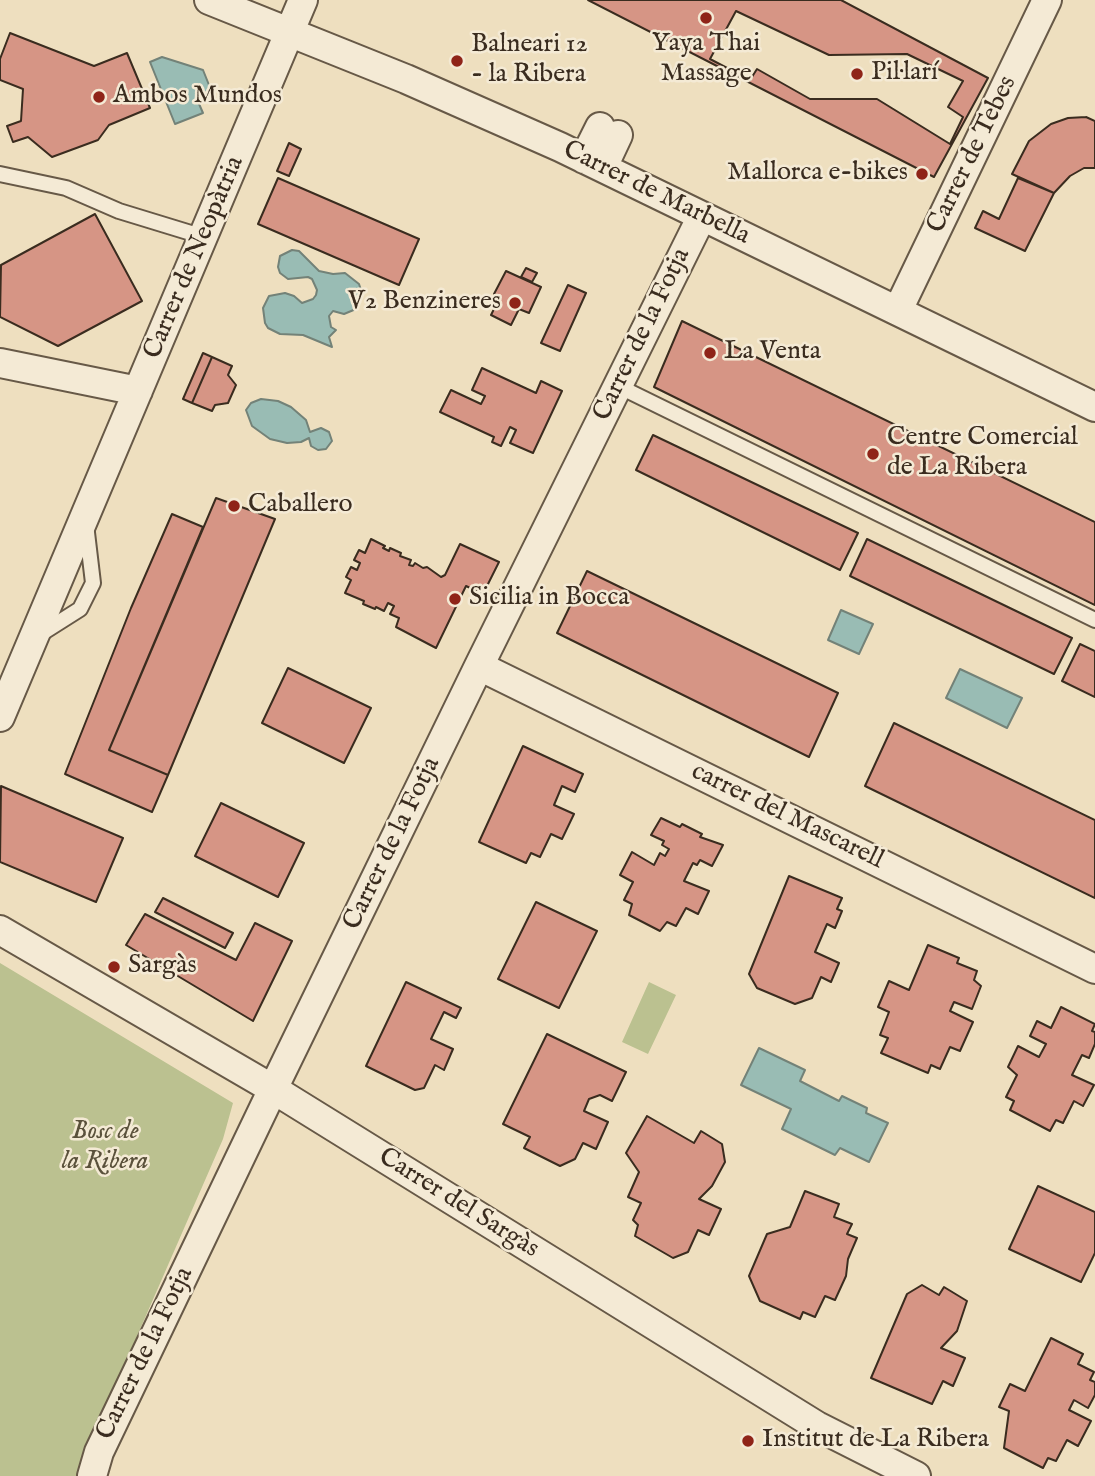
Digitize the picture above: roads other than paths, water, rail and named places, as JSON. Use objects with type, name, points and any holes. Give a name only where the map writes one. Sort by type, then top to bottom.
[{"type":"street","name":"Carrer de Marbella","points":[[209,0],[406,79],[594,163],[1095,407]]},
{"type":"street","name":"Carrer de Neopàtria","points":[[0,717],[303,0]]},
{"type":"street","name":"Carrer de Tebes","points":[[898,310],[929,220],[1047,0]]},
{"type":"street","points":[[594,163],[609,131]]},
{"type":"street","name":"Carrer de la Fotja","points":[[92,1476],[99,1452],[273,1089],[702,216]]},
{"type":"street","points":[[0,363],[138,391]]},
{"type":"street","name":"carrer del Mascarell","points":[[479,666],[1095,969]]},
{"type":"street","name":"Carrer del Sargàs","points":[[0,930],[273,1089],[817,1426],[916,1476]]},
{"type":"lane","points":[[0,174],[66,188],[119,211],[204,237]]},
{"type":"lane","points":[[618,386],[1095,620]]},
{"type":"water","points":[[162,57],[203,70],[211,90],[196,97],[203,113],[175,124],[150,62]]},
{"type":"water","points":[[292,250],[299,251],[319,271],[345,273],[359,284],[362,293],[356,309],[344,314],[333,311],[329,316],[331,327],[336,330],[329,337],[332,347],[303,335],[280,334],[268,328],[265,323],[263,308],[269,296],[285,293],[302,303],[316,295],[317,290],[312,279],[288,279],[280,273],[280,256]]},
{"type":"water","points":[[261,399],[278,401],[291,407],[306,420],[310,432],[321,428],[329,432],[332,441],[326,449],[318,450],[311,446],[309,438],[301,442],[287,443],[270,439],[252,426],[246,410],[251,403]]},
{"type":"water","points":[[841,610],[873,624],[859,654],[828,640]]},
{"type":"water","points":[[960,669],[1022,698],[1007,728],[946,698]]},
{"type":"water","points":[[759,1048],[805,1070],[800,1081],[839,1101],[842,1096],[867,1108],[866,1113],[888,1123],[869,1162],[840,1148],[835,1155],[782,1129],[791,1109],[741,1085]]},
{"type":"place","name":"Yaya Thai Massage","points":[[706,18]]},
{"type":"place","name":"Balneari 12 - la Ribera","points":[[457,61]]},
{"type":"place","name":"Pil·larí","points":[[857,74]]},
{"type":"place","name":"Ambos Mundos","points":[[99,97]]},
{"type":"place","name":"Mallorca e-bikes","points":[[922,174]]},
{"type":"place","name":"V2 Benzineres","points":[[515,303]]},
{"type":"place","name":"La Venta","points":[[710,353]]},
{"type":"place","name":"Centre Comercial de La Ribera","points":[[873,454]]},
{"type":"place","name":"Caballero","points":[[234,506]]},
{"type":"place","name":"Sicilia in Bocca","points":[[455,599]]},
{"type":"place","name":"Sargàs","points":[[114,967]]},
{"type":"place","name":"Institut de La Ribera","points":[[748,1441]]},
{"type":"park label","name":"Bosc de la Ribera","points":[[105,1148]]}]
